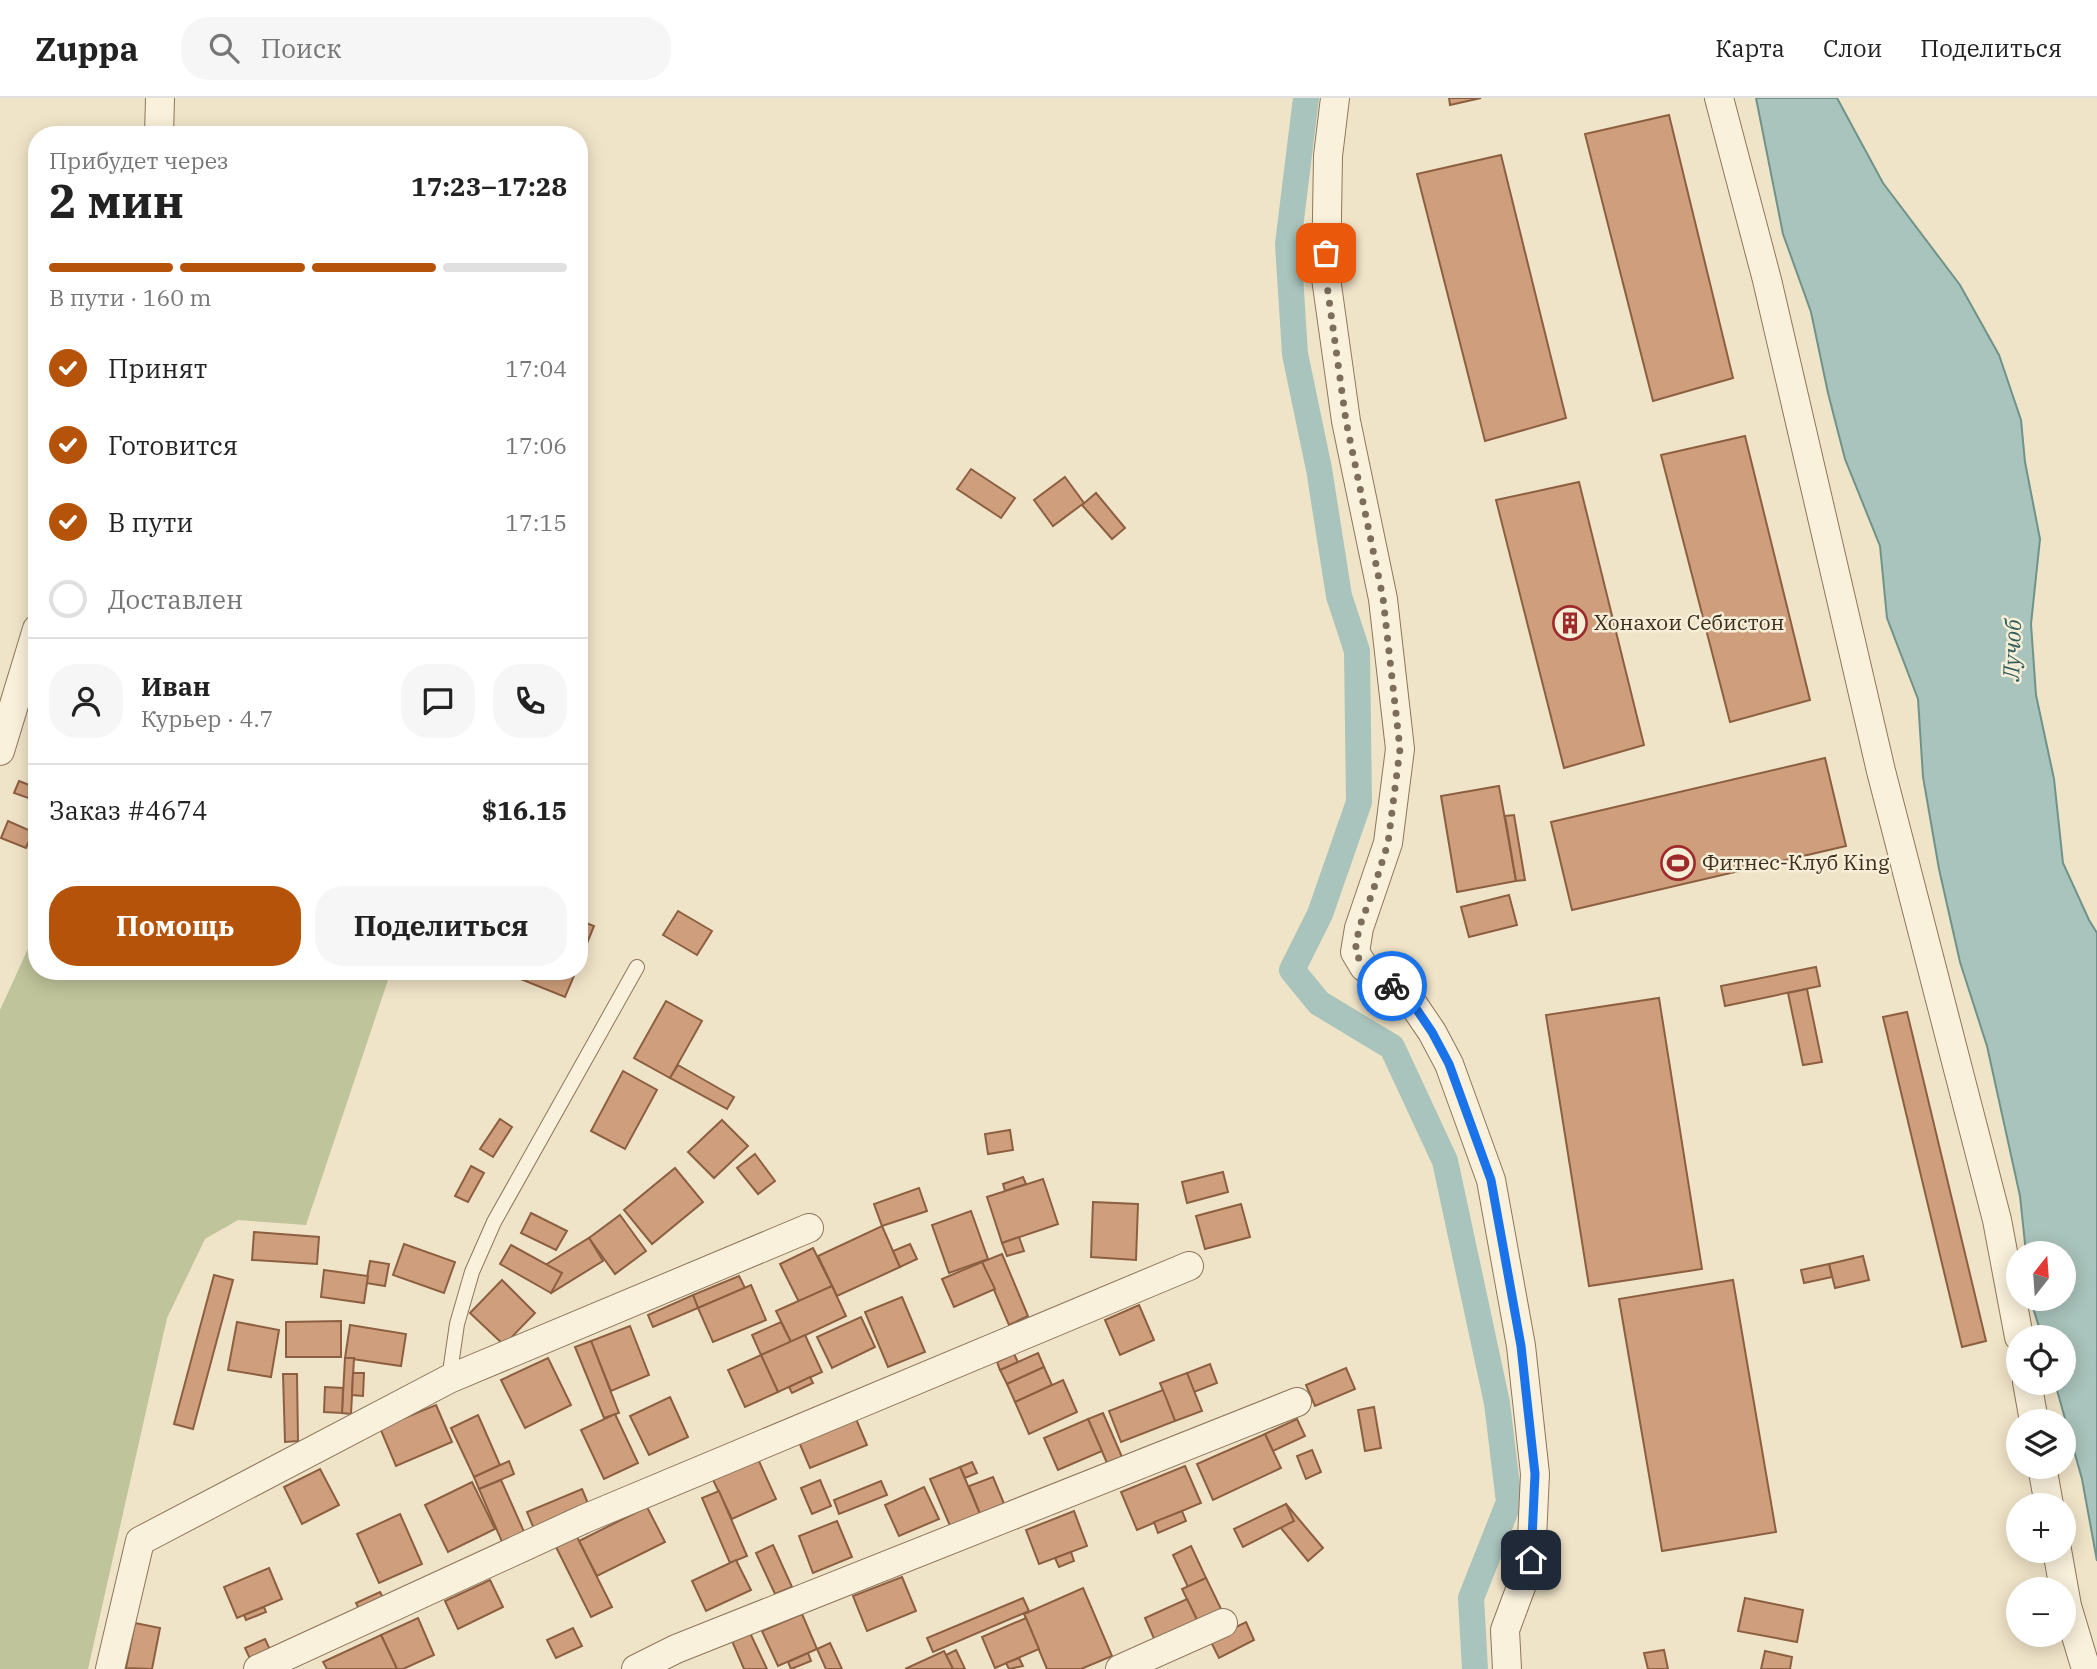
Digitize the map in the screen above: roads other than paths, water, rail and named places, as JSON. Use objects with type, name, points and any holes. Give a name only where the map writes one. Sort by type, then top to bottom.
[{"type":"street","points":[[159,126],[160,98]]},
{"type":"street","points":[[1335,98],[1328,156],[1326,278],[1346,421],[1383,598],[1400,749],[1388,843],[1359,928],[1355,952],[1364,967],[1413,1004],[1432,1032],[1449,1064],[1491,1180],[1521,1346],[1535,1474],[1531,1560],[1506,1630],[1507,1669]]},
{"type":"street","points":[[1719,98],[1767,280],[1881,771],[1997,1220],[2017,1325]]},
{"type":"street","points":[[0,751],[28,659]]},
{"type":"street","points":[[110,1669],[140,1541],[449,1379],[809,1228]]},
{"type":"street","points":[[258,1669],[584,1519],[1189,1266]]},
{"type":"street","points":[[636,1669],[676,1649],[1297,1402]]},
{"type":"street","points":[[2059,1563],[2067,1606],[2086,1669]]},
{"type":"street","points":[[1120,1669],[1223,1623]]},
{"type":"street","points":[[1506,1630],[1530,1669]]},
{"type":"lane","points":[[449,1379],[457,1324],[472,1272],[494,1222],[637,967]]},
{"type":"water","name":"Лучоб","points":[[1756,98],[1837,98],[1883,183],[1960,285],[1999,355],[2021,420],[2025,462],[2040,539],[2031,624],[2036,695],[2054,779],[2063,863],[2097,933],[2097,1561],[2076,1458],[2076,1409],[2062,1409],[2058,1395],[2076,1395],[2076,1325],[2038,1325],[2034,1311],[2076,1311],[2076,1241],[2025,1241],[2020,1196],[1987,1046],[1960,962],[1939,869],[1923,777],[1918,699],[1887,618],[1880,546],[1845,459],[1811,312],[1783,234]]},
{"type":"waterway","points":[[1306,98],[1288,244],[1295,354],[1319,469],[1339,596],[1357,651],[1359,802],[1320,914],[1292,970],[1319,1003],[1392,1047],[1445,1161],[1497,1403],[1509,1502],[1471,1598],[1475,1669]]},
{"type":"place","name":"Хонахои Себистон","points":[[1570,623]]},
{"type":"place","name":"Фитнес-Клуб King","points":[[1678,863]]}]
